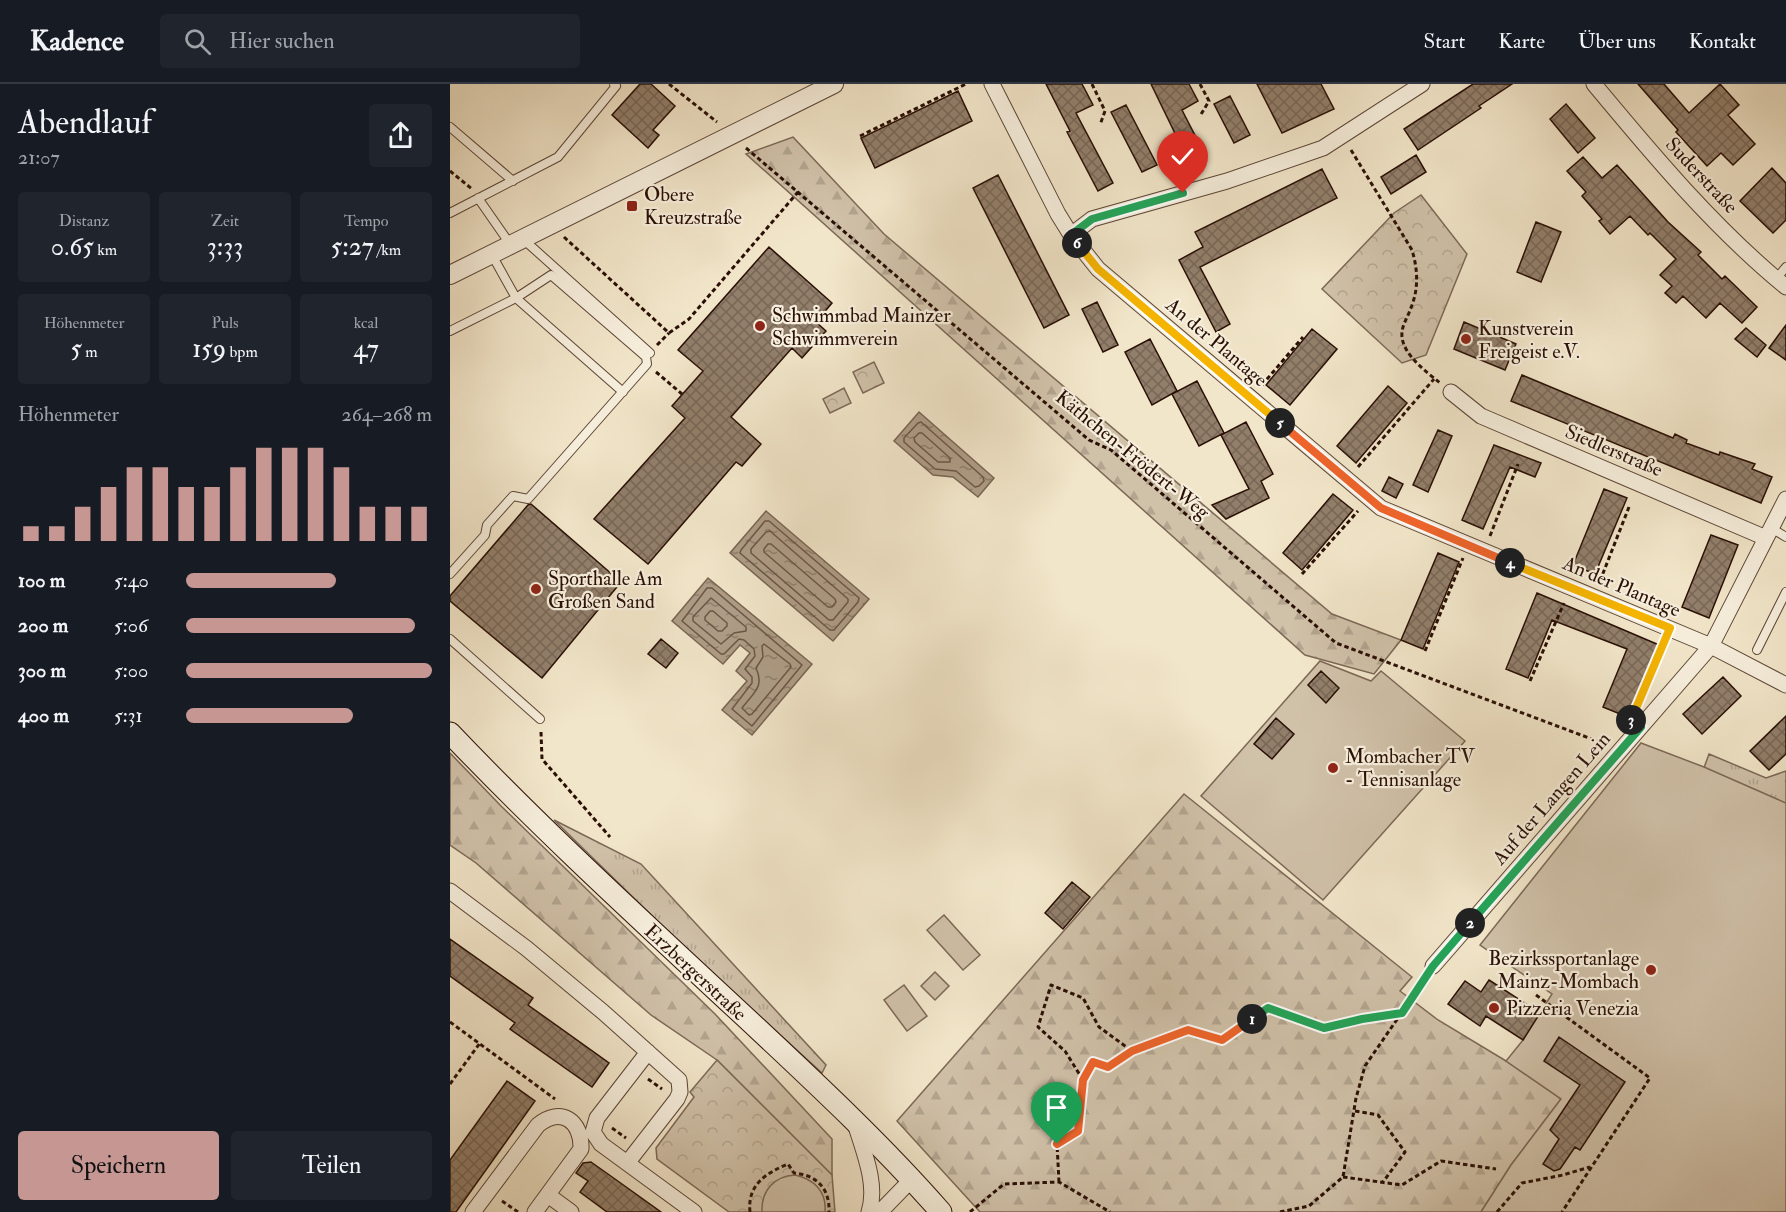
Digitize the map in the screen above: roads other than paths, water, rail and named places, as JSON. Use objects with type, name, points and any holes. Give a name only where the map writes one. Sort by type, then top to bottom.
[{"type":"main road","name":"Erzbergerstraße","points":[[450,733],[510,797],[854,1120],[941,1212]]},
{"type":"street","points":[[450,275],[834,84]]},
{"type":"street","name":"An der Plantage","points":[[992,84],[1071,235],[1098,269],[1381,508],[1670,628],[1711,646],[1786,685]]},
{"type":"street","points":[[1071,235],[1092,219],[1227,181],[1323,148],[1422,84]]},
{"type":"street","name":"Suderstraße","points":[[1594,84],[1715,222],[1783,277]]},
{"type":"street","name":"Siedlerstraße","points":[[1451,392],[1481,416],[1769,533]]},
{"type":"street","name":"Auf der Langen Lein","points":[[1433,966],[1711,646],[1786,499]]},
{"type":"street","points":[[450,891],[526,948],[679,1080],[680,1092],[677,1099],[628,1161]]},
{"type":"street","points":[[535,1212],[581,1149],[597,1118],[648,1052]]},
{"type":"street","points":[[473,1212],[538,1125],[545,1119],[558,1116],[593,1129],[602,1144],[694,1212]]},
{"type":"street","points":[[854,1120],[870,1176],[872,1195],[869,1212]]},
{"type":"street","points":[[880,1212],[912,1179]]},
{"type":"street","points":[[548,1195],[571,1212]]},
{"type":"lane","points":[[450,213],[558,157],[616,86],[614,84]]},
{"type":"lane","points":[[450,127],[513,181]]},
{"type":"lane","points":[[478,198],[518,242],[650,353]]},
{"type":"lane","points":[[492,255],[516,298],[623,392]]},
{"type":"lane","points":[[450,331],[516,298],[551,275],[646,357],[647,364],[528,499],[513,496],[487,525],[485,535],[450,574]]},
{"type":"lane","points":[[1769,533],[1786,537]]},
{"type":"lane","points":[[1757,650],[1786,592]]},
{"type":"lane","points":[[450,639],[540,719]]},
{"type":"water","points":[[919,412],[994,478],[978,497],[953,477],[933,475],[894,441]]},
{"type":"water","points":[[766,511],[869,599],[833,641],[730,553]]},
{"type":"water","points":[[708,578],[812,664],[752,735],[722,710],[747,681],[736,671],[750,653],[740,645],[723,664],[672,621]]},
{"type":"place","name":"Obere Kreuzstraße","points":[[632,206]]},
{"type":"place","name":"Schwimmbad Mainzer Schwimmverein","points":[[760,326]]},
{"type":"place","name":"Kunstverein Freigeist e.V.","points":[[1466,339]]},
{"type":"place","name":"Sporthalle Am Großen Sand","points":[[536,589]]},
{"type":"place","name":"Mombacher TV - Tennisanlage","points":[[1333,768]]},
{"type":"place","name":"Bezirkssportanlage Mainz-Mombach","points":[[1651,970]]},
{"type":"place","name":"Pizzeria Venezia","points":[[1494,1008]]}]
